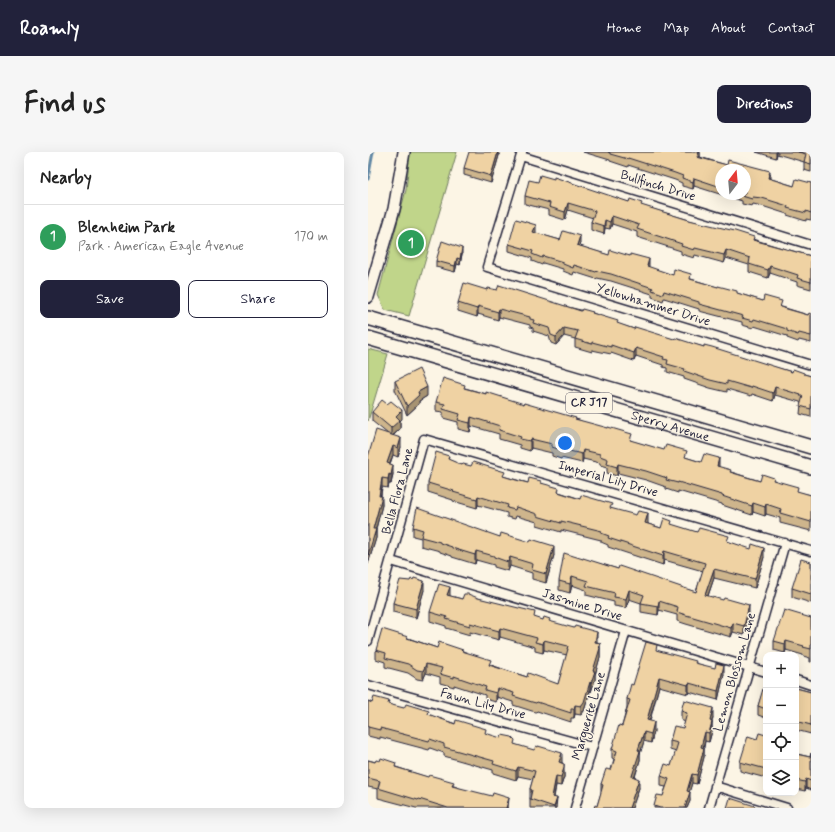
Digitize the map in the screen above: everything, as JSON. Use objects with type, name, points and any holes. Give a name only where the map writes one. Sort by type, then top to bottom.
[{"type":"main road","name":"Sperry Avenue","points":[[368,318],[811,447]]},
{"type":"main road","name":"Sperry Avenue","points":[[368,338],[811,467]]},
{"type":"street","points":[[368,297],[394,209],[404,152]]},
{"type":"street","name":"Bullfinch Drive","points":[[522,154],[811,245]]},
{"type":"street","name":"Yellowhammer Drive","points":[[522,154],[487,267],[811,365]]},
{"type":"street","name":"Imperial Lily Drive","points":[[424,439],[811,551]]},
{"type":"street","name":"Bella Flora Lane","points":[[368,641],[424,439]]},
{"type":"street","name":"Lemon Blossom Lane","points":[[709,808],[785,543]]},
{"type":"street","name":"Jasmine Drive","points":[[391,561],[763,671]]},
{"type":"street","name":"Marguerite Lane","points":[[575,808],[626,631]]},
{"type":"street","points":[[799,681],[811,685]]},
{"type":"street","name":"Fawn Lily Drive","points":[[368,685],[592,747]]},
{"type":"street","points":[[715,786],[787,808]]},
{"type":"green space","points":[[410,152],[457,152],[409,316],[385,310],[378,295],[406,190]]},
{"type":"green space","points":[[368,349],[388,354],[368,421]]},
{"type":"building","points":[[469,152],[498,152],[491,176],[464,168]]},
{"type":"building","points":[[608,152],[699,152],[697,157],[723,164],[715,164],[715,185],[694,178],[693,182],[682,178],[683,176],[675,173]]},
{"type":"building","points":[[798,152],[811,152],[811,164],[804,162],[806,154]]},
{"type":"building","points":[[728,160],[743,164],[727,164]]},
{"type":"building","points":[[751,166],[770,171],[768,178],[794,186],[796,179],[811,183],[811,213],[787,208],[788,206],[762,198],[753,197],[752,199]]},
{"type":"building","points":[[540,175],[554,179],[554,177],[629,202],[630,199],[642,203],[641,205],[689,220],[735,231],[754,237],[753,240],[811,256],[811,282],[797,278],[798,275],[770,266],[768,270],[749,264],[750,258],[726,250],[724,255],[695,248],[694,250],[681,246],[682,244],[637,229],[639,225],[612,216],[610,222],[605,220],[604,226],[591,222],[595,211],[568,203],[565,212],[549,207],[550,203],[525,196],[529,180],[538,182]]},
{"type":"building","points":[[516,219],[536,225],[533,232],[560,240],[563,231],[580,236],[577,245],[580,246],[609,255],[610,250],[630,256],[630,254],[649,259],[647,266],[673,275],[674,269],[691,274],[690,279],[737,291],[737,293],[763,301],[764,296],[782,301],[780,307],[808,315],[809,313],[811,314],[811,336],[799,333],[798,335],[787,331],[787,329],[754,319],[753,321],[742,318],[743,316],[699,304],[699,302],[664,291],[663,294],[652,290],[653,288],[611,274],[596,272],[574,265],[573,268],[563,264],[563,262],[543,256],[542,258],[532,254],[533,251],[509,244]]},
{"type":"building","points":[[442,241],[462,248],[460,259],[457,258],[455,266],[436,261]]},
{"type":"building","points":[[464,283],[487,290],[488,288],[497,290],[499,285],[581,311],[582,309],[593,312],[592,313],[618,321],[617,323],[634,329],[635,327],[704,347],[704,345],[712,347],[792,372],[793,369],[811,376],[811,409],[800,406],[803,396],[775,387],[773,393],[752,386],[751,388],[727,381],[727,384],[710,380],[684,371],[685,369],[667,364],[668,360],[663,359],[664,357],[636,348],[634,353],[611,345],[611,347],[592,342],[592,344],[575,339],[578,331],[564,328],[556,337],[551,335],[549,328],[533,323],[534,320],[530,319],[530,317],[499,309],[498,312],[478,306],[477,309],[458,303]]},
{"type":"building","points":[[419,369],[427,387],[418,392],[419,395],[407,406],[395,381]]},
{"type":"building","points":[[443,378],[465,385],[464,388],[486,394],[486,392],[576,418],[575,419],[632,434],[630,440],[664,450],[666,445],[687,451],[685,457],[701,462],[704,454],[719,458],[717,466],[731,470],[730,472],[743,476],[760,481],[762,474],[774,478],[773,480],[798,487],[797,491],[811,495],[811,522],[780,513],[781,509],[766,504],[765,507],[753,503],[752,506],[722,495],[666,480],[667,478],[646,471],[618,464],[617,467],[607,464],[608,459],[600,456],[600,454],[583,450],[582,454],[552,447],[552,444],[531,439],[530,441],[520,439],[521,437],[499,430],[500,426],[471,417],[470,423],[458,420],[460,414],[443,409],[445,404],[436,402]]},
{"type":"building","points":[[382,400],[387,404],[391,401],[402,410],[396,416],[400,420],[391,428],[372,412]]},
{"type":"building","points":[[376,430],[401,438],[398,448],[393,446],[387,463],[393,465],[391,475],[389,474],[388,479],[382,478],[379,496],[382,496],[373,529],[376,529],[368,555],[368,457]]},
{"type":"building","points":[[436,452],[449,456],[448,459],[462,465],[471,466],[473,462],[505,472],[503,476],[516,480],[528,483],[529,478],[541,481],[541,483],[559,488],[558,492],[580,499],[581,495],[612,504],[610,508],[636,515],[638,511],[648,513],[645,523],[661,528],[664,518],[672,521],[671,524],[697,532],[699,528],[729,536],[727,541],[751,549],[752,544],[764,548],[755,579],[714,569],[705,595],[723,600],[724,598],[749,605],[744,626],[733,623],[731,628],[686,615],[677,612],[678,607],[659,601],[658,606],[641,603],[644,595],[629,590],[626,599],[614,597],[615,593],[586,586],[588,581],[572,576],[570,584],[559,581],[564,553],[618,569],[619,566],[696,592],[705,563],[664,551],[663,556],[608,538],[609,536],[601,533],[602,531],[561,521],[561,523],[537,516],[537,514],[516,507],[515,510],[507,508],[508,505],[478,496],[477,499],[428,483]]},
{"type":"building","points":[[417,508],[500,537],[501,533],[530,542],[531,539],[554,546],[546,574],[532,570],[533,564],[510,557],[508,562],[476,551],[475,555],[452,548],[440,542],[421,537],[423,530],[413,527]]},
{"type":"building","points":[[801,559],[811,562],[811,594],[792,588]]},
{"type":"building","points":[[414,578],[424,581],[416,609],[393,603],[400,580],[410,581]]},
{"type":"building","points":[[439,584],[450,587],[447,595],[462,599],[464,594],[468,594],[478,598],[535,612],[534,617],[543,620],[544,617],[550,619],[549,621],[574,628],[575,626],[597,632],[595,642],[600,643],[600,648],[593,671],[595,671],[584,702],[581,706],[575,705],[574,709],[571,709],[571,713],[513,696],[514,693],[497,688],[496,693],[485,690],[486,687],[454,676],[454,678],[440,674],[442,668],[426,664],[423,671],[417,670],[408,664],[385,658],[386,653],[376,650],[382,629],[437,648],[439,642],[491,660],[489,665],[527,677],[528,673],[558,684],[568,646],[544,640],[543,644],[535,642],[537,638],[500,628],[499,631],[470,623],[470,626],[446,619],[447,617],[430,612]]},
{"type":"building","points":[[784,610],[811,618],[811,649],[786,641],[785,644],[774,641]]},
{"type":"building","points":[[646,642],[657,645],[656,650],[696,661],[695,663],[715,668],[716,663],[724,665],[718,691],[659,677],[647,720],[654,722],[651,734],[644,732],[638,750],[640,751],[632,776],[639,779],[629,808],[594,808],[595,805],[597,806],[603,785],[601,784],[606,769],[611,770],[617,751],[612,749],[619,725],[622,726],[630,700],[627,699],[631,684],[633,685]]},
{"type":"building","points":[[763,689],[763,708],[758,706]]},
{"type":"building","points":[[799,689],[811,692],[811,725],[799,722]]},
{"type":"building","points":[[374,697],[389,701],[388,704],[404,708],[406,704],[429,711],[428,714],[455,724],[456,720],[486,729],[485,733],[501,738],[502,735],[512,737],[515,740],[514,744],[534,750],[536,746],[538,746],[562,753],[559,762],[564,764],[564,768],[561,777],[556,776],[552,797],[557,798],[554,807],[530,799],[532,790],[530,789],[535,771],[518,767],[516,771],[493,764],[494,761],[444,747],[444,744],[430,739],[429,741],[380,728],[380,730],[368,727],[368,701],[372,703]]},
{"type":"building","points":[[684,700],[713,708],[710,721],[712,722],[709,733],[705,732],[701,747],[704,748],[697,775],[692,774],[687,791],[690,792],[685,808],[660,808],[654,806],[657,795],[663,796],[669,779],[661,776],[665,764],[671,766],[678,743],[670,741],[674,726],[683,728],[687,713],[681,711]]},
{"type":"building","points":[[759,733],[763,734],[763,768],[740,762],[748,736],[757,739]]},
{"type":"building","points":[[811,753],[811,781],[806,779],[805,782],[799,781],[799,755],[810,757]]},
{"type":"building","points":[[381,758],[396,763],[395,767],[428,777],[429,775],[454,782],[452,786],[492,796],[493,793],[509,798],[506,808],[448,808],[378,788],[380,781],[368,778],[368,760],[375,762],[376,760],[380,761]]},
{"type":"building","points":[[730,798],[755,806],[755,808],[727,808]]},
{"type":"waterway","points":[[368,179],[373,152]]},
{"type":"place","name":"Blenheim Park","points":[[411,243]]}]
